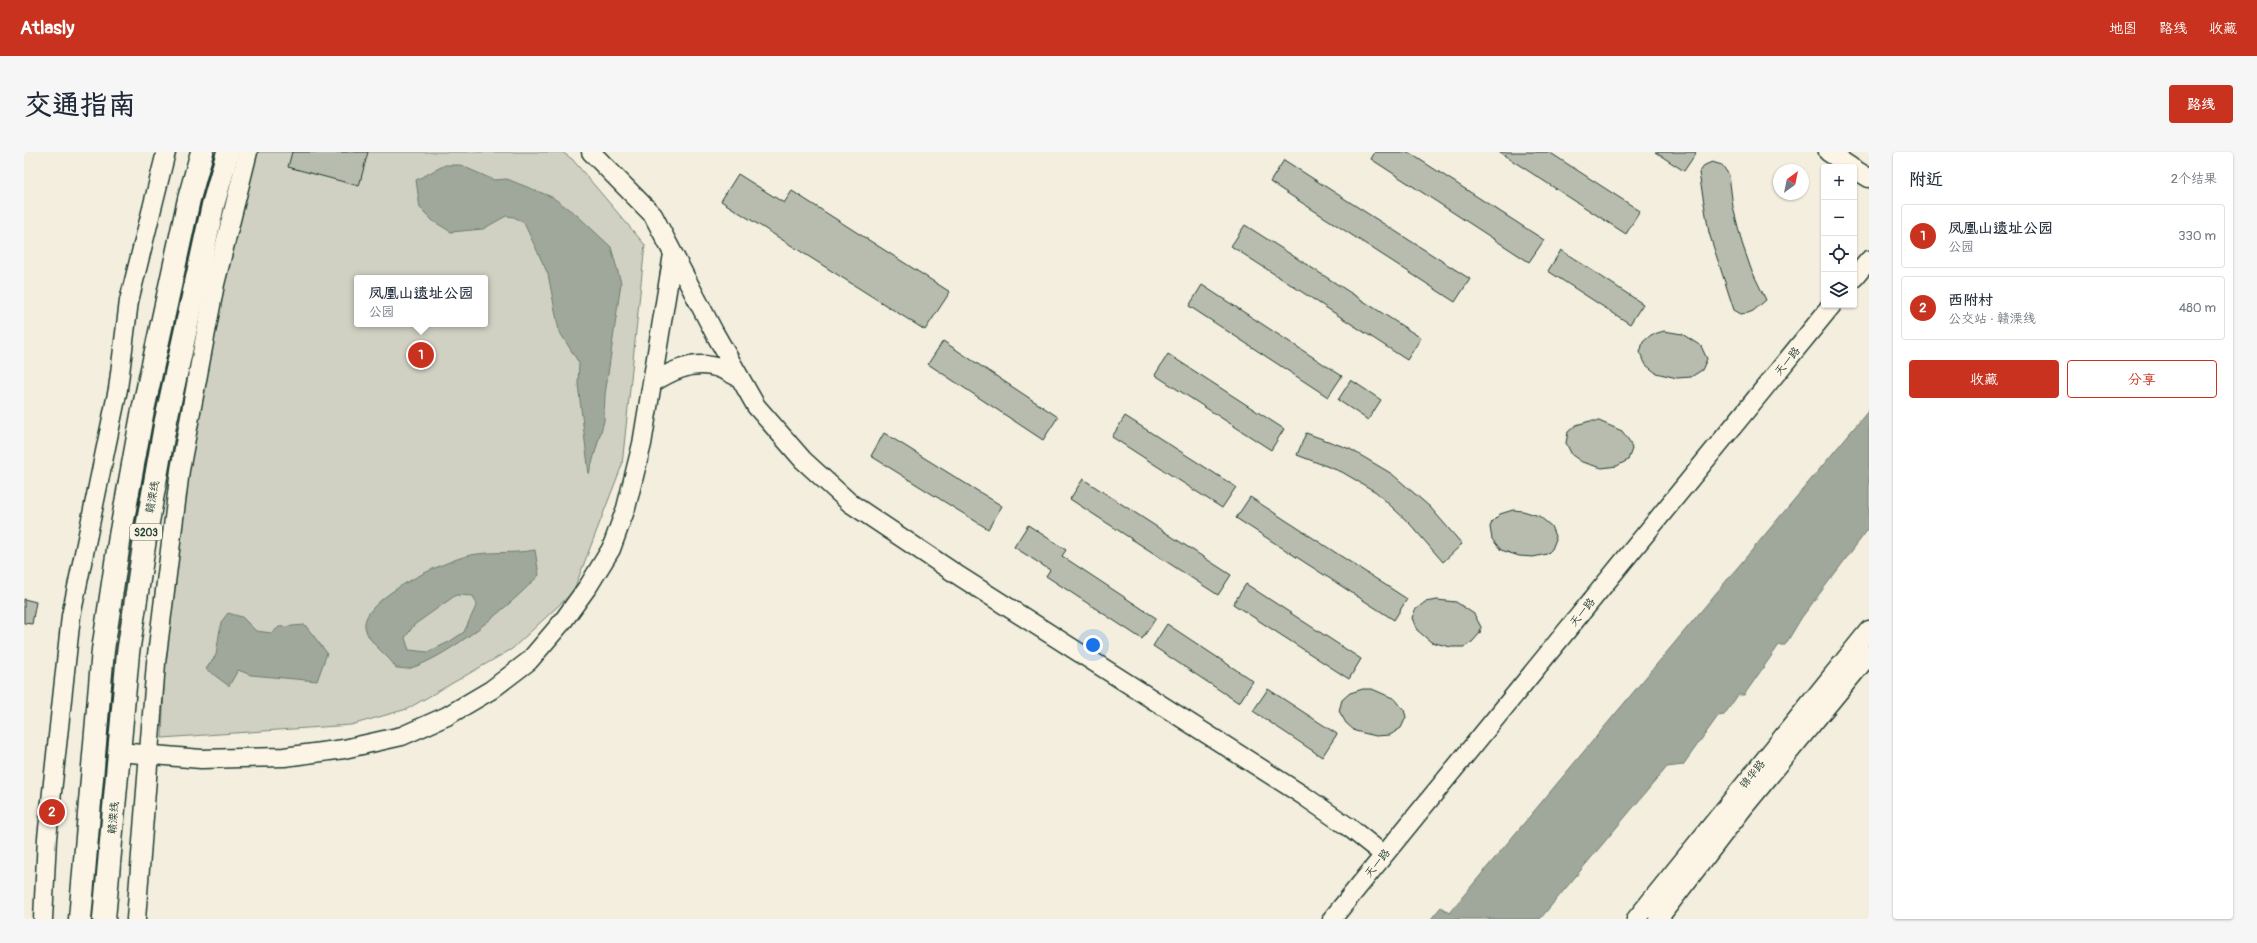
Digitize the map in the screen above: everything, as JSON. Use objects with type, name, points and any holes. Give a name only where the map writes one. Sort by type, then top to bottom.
[{"type":"main road","name":"S203","points":[[80,919],[103,650],[120,536],[142,415],[189,199],[202,152]]},
{"type":"main road","name":"赣溧线","points":[[104,919],[128,653],[145,539],[162,442],[213,205],[228,152]]},
{"type":"street","points":[[43,919],[47,838],[71,616],[118,390],[129,302],[166,152]]},
{"type":"street","points":[[136,919],[147,754],[156,663],[180,470],[215,284],[248,152]]},
{"type":"street","points":[[591,152],[653,214],[673,254],[756,406],[803,460],[850,503],[956,574],[1304,796],[1350,828],[1384,855]]},
{"type":"street","points":[[1828,152],[1846,164]]},
{"type":"street","points":[[1857,171],[1869,178]]},
{"type":"street","points":[[119,752],[201,758],[284,757],[344,749],[402,736],[447,716],[491,690],[529,661],[563,621],[611,549],[626,508],[642,444],[673,254]]},
{"type":"street","points":[[1857,274],[1869,260]]},
{"type":"street","name":"天一路","points":[[1332,919],[1830,308]]},
{"type":"street","points":[[652,383],[672,371],[691,366],[712,366],[740,378]]},
{"type":"street","name":"锦华路","points":[[1636,919],[1869,630]]},
{"type":"street","name":"锦华路","points":[[1658,919],[1744,807],[1869,655]]},
{"type":"shaded area","points":[[257,152],[562,152],[572,159],[645,245],[622,465],[573,592],[512,649],[407,709],[351,725],[162,738],[169,548],[242,201]]},
{"type":"shaded area","points":[[445,165],[460,165],[494,180],[507,179],[552,197],[578,216],[611,247],[621,283],[605,395],[604,421],[589,474],[578,384],[579,363],[559,331],[548,274],[524,223],[514,217],[506,216],[483,229],[451,232],[433,221],[420,208],[416,180]]},
{"type":"shaded area","points":[[1869,410],[1869,528],[1802,617],[1785,645],[1779,645],[1744,695],[1738,695],[1724,715],[1718,716],[1683,765],[1667,767],[1540,919],[1431,919],[1441,907],[1449,913]]},
{"type":"shaded area","points":[[535,550],[539,575],[513,600],[479,628],[444,653],[409,669],[396,668],[370,639],[365,627],[368,616],[377,604],[408,582],[445,564],[471,555]],"holes":[[[456,595],[473,596],[477,604],[464,632],[449,642],[428,652],[409,650],[405,638],[414,625]]]},
{"type":"shaded area","points":[[228,613],[242,617],[256,631],[272,633],[279,627],[305,625],[327,653],[317,681],[251,675],[238,670],[229,686],[206,669],[216,655],[221,622]]},
{"type":"building","points":[[292,152],[368,152],[359,186],[288,167]]},
{"type":"building","points":[[1375,152],[1408,152],[1544,240],[1529,262],[1371,159]]},
{"type":"building","points":[[1499,152],[1549,152],[1640,211],[1626,234]]},
{"type":"building","points":[[1655,152],[1695,152],[1696,153],[1684,171]]},
{"type":"building","points":[[1284,160],[1470,279],[1455,302],[1270,182]]},
{"type":"building","points":[[1712,162],[1722,165],[1729,175],[1733,207],[1742,243],[1751,269],[1766,300],[1753,311],[1748,313],[1741,314],[1734,310],[1709,233],[1699,173],[1705,165]]},
{"type":"building","points":[[738,174],[784,203],[792,191],[950,292],[925,330],[721,201]]},
{"type":"building","points":[[1245,225],[1421,338],[1407,360],[1231,246]]},
{"type":"building","points":[[1561,250],[1643,304],[1630,324],[1548,271]]},
{"type":"building","points":[[1202,285],[1342,376],[1328,397],[1189,306]]},
{"type":"building","points":[[1664,331],[1682,334],[1701,346],[1707,359],[1702,370],[1691,377],[1677,378],[1656,373],[1646,365],[1640,353],[1643,342],[1651,335]]},
{"type":"building","points":[[943,341],[1058,417],[1043,440],[928,364]]},
{"type":"building","points":[[1168,354],[1284,429],[1271,450],[1155,375]]},
{"type":"building","points":[[1351,380],[1381,400],[1368,420],[1338,400]]},
{"type":"building","points":[[1125,416],[1236,487],[1222,508],[1112,437]]},
{"type":"building","points":[[1590,421],[1599,421],[1622,431],[1630,442],[1632,449],[1628,460],[1617,466],[1602,468],[1582,462],[1572,455],[1566,443],[1568,432],[1576,425]]},
{"type":"building","points":[[884,433],[1002,506],[988,529],[871,456]]},
{"type":"building","points":[[1306,433],[1350,449],[1392,474],[1430,507],[1462,544],[1443,562],[1410,524],[1376,492],[1342,472],[1297,455]]},
{"type":"building","points":[[1083,479],[1231,575],[1218,595],[1070,499]]},
{"type":"building","points":[[1250,497],[1407,599],[1394,620],[1236,518]]},
{"type":"building","points":[[1513,510],[1523,511],[1539,516],[1551,526],[1556,539],[1552,549],[1547,554],[1533,557],[1519,556],[1501,550],[1492,539],[1490,527],[1492,522],[1500,514]]},
{"type":"building","points":[[1028,525],[1066,550],[1062,556],[1156,618],[1142,639],[1046,576],[1050,570],[1014,547]]},
{"type":"building","points":[[1246,584],[1361,659],[1349,679],[1233,604]]},
{"type":"building","points":[[24,599],[36,602],[32,624],[24,623]]},
{"type":"building","points":[[1437,600],[1456,602],[1474,614],[1481,627],[1480,633],[1472,642],[1464,647],[1451,647],[1431,642],[1417,630],[1412,618],[1415,610],[1425,602]]},
{"type":"building","points":[[1167,624],[1253,681],[1239,703],[1153,646]]},
{"type":"building","points":[[1268,689],[1337,734],[1322,757],[1253,711]]},
{"type":"building","points":[[1363,689],[1372,689],[1395,699],[1404,710],[1406,717],[1401,728],[1390,735],[1376,736],[1355,731],[1346,723],[1339,711],[1342,700],[1350,693]]},
{"type":"place","name":"凤凰山遗址公园","points":[[421,355]]},
{"type":"place","name":"西附村","points":[[52,812]]}]
